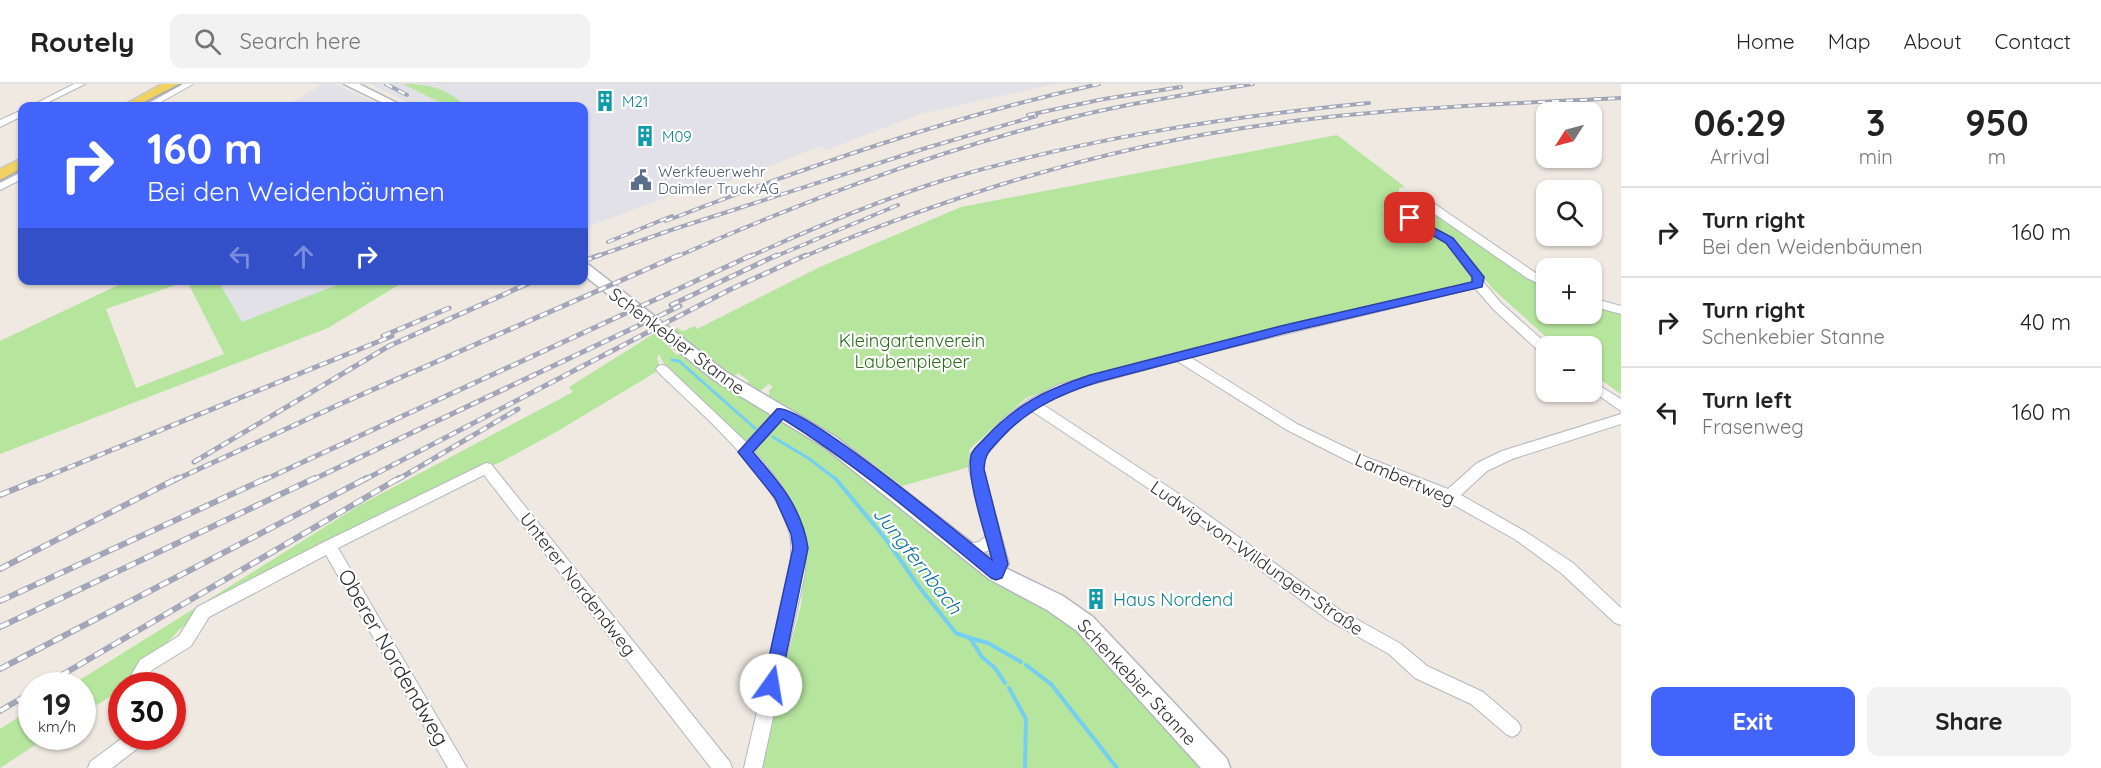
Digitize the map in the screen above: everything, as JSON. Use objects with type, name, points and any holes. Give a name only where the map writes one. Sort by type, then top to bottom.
[{"type":"main road","points":[[126,102],[160,84]]},
{"type":"main road","points":[[137,102],[172,84]]},
{"type":"main road","points":[[0,169],[18,159]]},
{"type":"main road","points":[[0,176],[18,165]]},
{"type":"street","points":[[43,102],[81,84]]},
{"type":"street","points":[[155,102],[189,84]]},
{"type":"street","points":[[350,84],[388,102]]},
{"type":"street","points":[[0,124],[18,115]]},
{"type":"street","points":[[0,187],[18,177]]},
{"type":"street","points":[[1536,279],[1419,198],[1395,197],[1391,202],[1396,211],[1450,241],[1478,277],[1478,284],[1497,306],[1536,342]]},
{"type":"street","name":"Schenkebier Stanne","points":[[588,271],[720,376],[839,448],[996,573],[1055,603],[1085,624],[1218,768]]},
{"type":"street","points":[[996,573],[1001,564],[976,469],[978,454],[1008,422],[1032,404],[1063,388],[1179,356],[1478,284]]},
{"type":"street","points":[[1602,305],[1621,310]]},
{"type":"street","name":"Lambertweg","points":[[1179,356],[1292,427],[1361,461],[1450,496],[1521,537],[1567,568],[1621,618]]},
{"type":"street","points":[[662,369],[745,452],[781,495],[798,534],[800,548],[753,768]]},
{"type":"street","points":[[1602,392],[1621,406]]},
{"type":"street","name":"Ludwig-von-Wildungen-Straße","points":[[1032,404],[1171,496],[1334,615],[1369,637],[1395,649],[1421,672],[1477,698],[1512,728]]},
{"type":"street","points":[[745,452],[782,412]]},
{"type":"street","points":[[1450,496],[1482,467],[1507,455],[1621,419]]},
{"type":"street","name":"Unterer Nordendweg","points":[[329,546],[486,468],[723,768]]},
{"type":"street","points":[[965,549],[979,549],[988,546],[995,537]]},
{"type":"street","points":[[141,672],[146,664],[185,641],[203,612],[329,546]]},
{"type":"street","name":"Oberer Nordendweg","points":[[329,546],[458,768]]},
{"type":"street","points":[[97,768],[121,750]]},
{"type":"shaded area","points":[[323,84],[334,84],[374,102],[293,102]]},
{"type":"shaded area","points":[[371,84],[1055,84],[920,114],[827,150],[821,146],[693,196],[673,195],[588,227],[588,102],[407,102]]},
{"type":"shaded area","points":[[200,285],[337,285],[225,329]]},
{"type":"green space","points":[[403,84],[437,88],[461,102],[439,102]]},
{"type":"green space","name":"Kleingartenverein Laubenpieper","points":[[1337,135],[1405,187],[1399,188],[1399,193],[1387,199],[1388,208],[1383,208],[1384,211],[1445,241],[1473,277],[1471,283],[1303,321],[1098,372],[1026,398],[970,449],[969,467],[902,486],[849,445],[847,446],[769,398],[769,390],[773,387],[769,384],[759,392],[746,385],[749,381],[738,373],[733,377],[672,330],[677,328],[683,331],[695,326],[697,329],[820,267],[961,207]]},
{"type":"green space","points":[[1409,199],[1423,204],[1536,282],[1536,324],[1602,324],[1602,308],[1621,313],[1621,394],[1602,381],[1602,336],[1545,336],[1493,289],[1453,240],[1402,212],[1395,205],[1398,200]]},
{"type":"green space","points":[[118,285],[175,285],[106,309],[136,388],[224,354],[189,285],[220,285],[242,322],[337,285],[398,285],[328,328],[0,454],[0,341]]},
{"type":"green space","points":[[655,333],[670,338],[664,342],[677,355],[683,353],[770,413],[770,419],[756,435],[753,434],[746,444],[664,364],[659,354],[657,359],[661,369],[556,432],[501,462],[207,609],[180,629],[140,672],[108,672],[108,698],[96,706],[96,672],[92,672],[360,505],[573,392],[569,387]]},
{"type":"green space","points":[[781,421],[807,431],[1053,614],[1070,624],[1209,768],[758,768],[801,605],[806,551],[803,537],[754,453]]},
{"type":"green space","points":[[18,717],[18,750],[27,750],[0,768],[0,729]]},
{"type":"waterway","name":"Jungfernbach","points":[[672,360],[679,361],[757,430]]},
{"type":"waterway","name":"Jungfernbach","points":[[773,437],[808,458],[836,479]]},
{"type":"waterway","name":"Jungfernbach","points":[[836,479],[885,538],[920,588],[956,633],[970,638]]},
{"type":"waterway","points":[[970,638],[988,643],[1021,662]]},
{"type":"waterway","name":"Jungfernbach","points":[[970,638],[982,657],[995,668],[1005,683]]},
{"type":"waterway","points":[[1026,665],[1051,684],[1117,768]]},
{"type":"waterway","name":"Jungfernbach","points":[[1009,688],[1026,719],[1025,768]]},
{"type":"tram line","points":[[146,102],[181,84]]},
{"type":"tram line","points":[[0,181],[18,171]]},
{"type":"railway","points":[[386,84],[407,95]]},
{"type":"railway","points":[[666,221],[880,144],[988,112],[1099,84]]},
{"type":"railway","points":[[676,257],[770,217],[866,181],[1012,133],[1108,109],[1253,84]]},
{"type":"railway","points":[[1028,115],[1104,99],[1181,87]]},
{"type":"railway","points":[[803,257],[915,213],[1029,176],[1145,146],[1204,134],[1353,114],[1621,98]]},
{"type":"railway","points":[[749,257],[821,225],[894,197],[996,165],[1155,131],[1261,115],[1369,103]]},
{"type":"railway","points":[[595,257],[671,230],[926,148],[1036,116]]},
{"type":"railway","points":[[774,257],[898,205]]},
{"type":"railway","points":[[608,242],[672,216]]},
{"type":"railway","points":[[588,259],[599,255]]},
{"type":"railway","points":[[175,480],[338,405],[679,255]]},
{"type":"railway","points":[[264,480],[752,255]]},
{"type":"railway","points":[[671,305],[777,255]]},
{"type":"railway","points":[[364,480],[729,290],[806,255]]},
{"type":"railway","points":[[194,462],[389,346],[525,285]]},
{"type":"railway","points":[[312,480],[680,306]]},
{"type":"railway","points":[[383,336],[449,308]]},
{"type":"railway","points":[[38,480],[392,336]]},
{"type":"railway","points":[[397,480],[518,409]]},
{"type":"railway","points":[[0,495],[42,478]]},
{"type":"railway","points":[[23,557],[178,478]]},
{"type":"railway","points":[[0,601],[267,478]]},
{"type":"railway","points":[[0,627],[315,478]]},
{"type":"railway","points":[[0,669],[367,478]]},
{"type":"railway","points":[[67,672],[399,478]]},
{"type":"railway","points":[[0,569],[29,554]]},
{"type":"railway","points":[[0,711],[18,700]]},
{"type":"place","name":"M21","points":[[605,101]]},
{"type":"place","name":"M09","points":[[645,136]]},
{"type":"place","name":"Werkfeuerwehr Daimler Truck AG","points":[[641,180]]},
{"type":"place","name":"Haus Nordend","points":[[1096,599]]},
{"type":"route","points":[[771,685],[800,548],[790,511],[781,495],[745,452],[782,412],[830,442],[996,573],[1001,564],[976,469],[978,454],[1008,422],[1032,404],[1063,388],[1095,378],[1285,329],[1478,284],[1478,277],[1450,241],[1410,218]]}]
